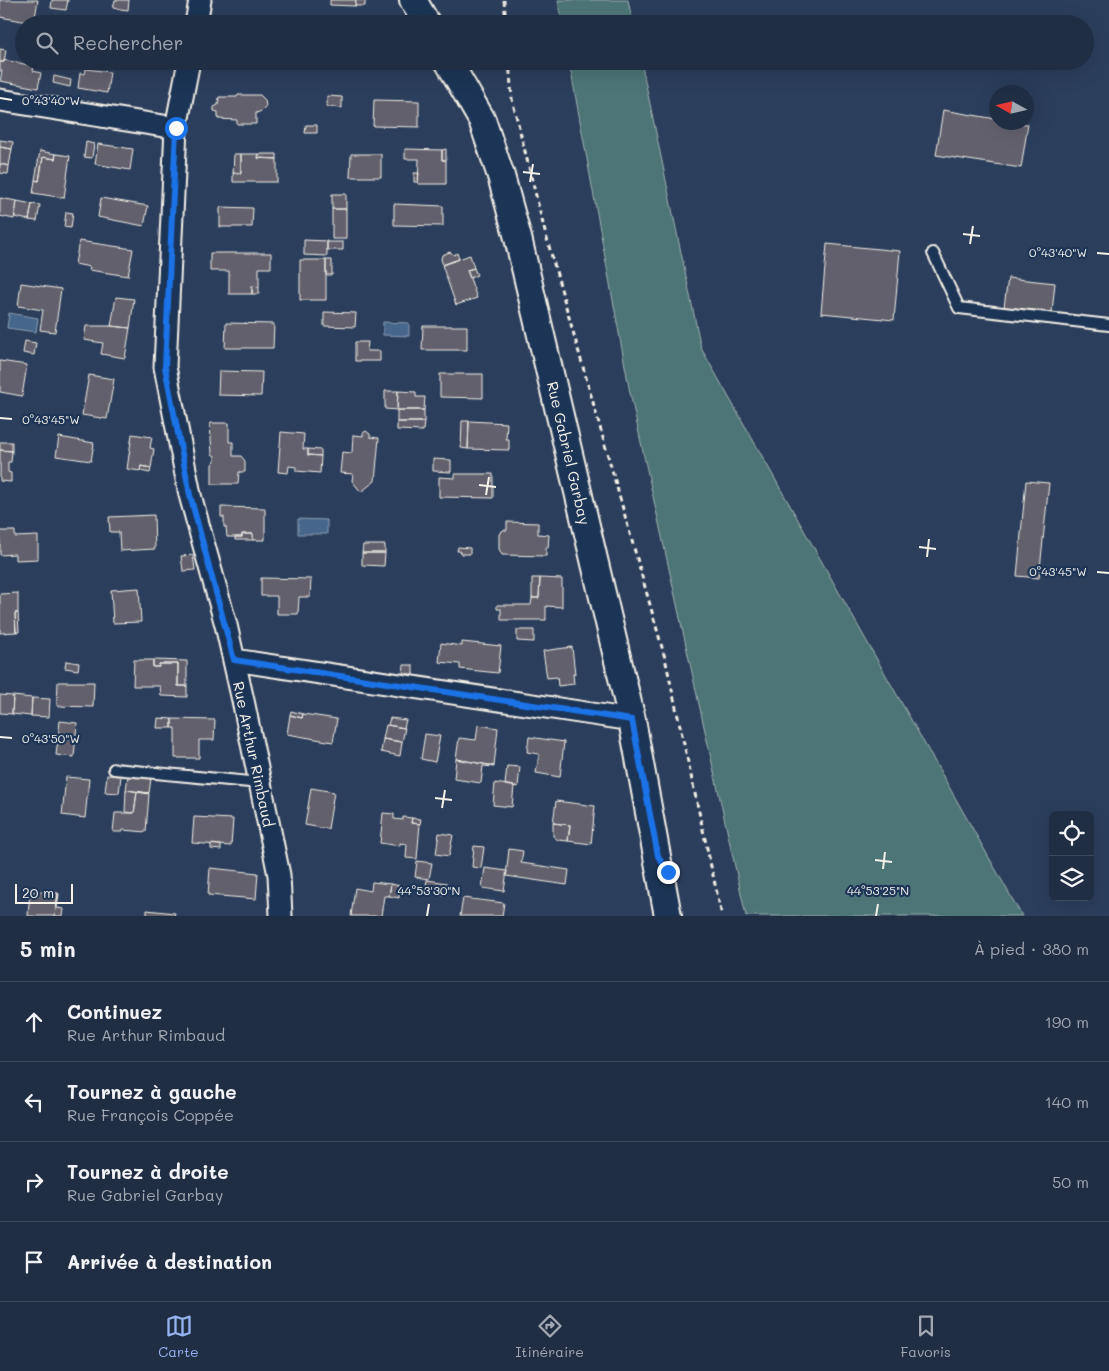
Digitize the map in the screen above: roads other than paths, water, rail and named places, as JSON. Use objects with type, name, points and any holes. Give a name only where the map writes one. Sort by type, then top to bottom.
[{"type":"street","points":[[198,15],[200,0]]},
{"type":"street","points":[[413,0],[422,15]]},
{"type":"street","name":"Rue Arthur Rimbaud","points":[[187,70],[176,128],[165,367],[190,495],[234,660],[260,783],[279,875],[281,916]]},
{"type":"street","name":"Rue Gabriel Garbay","points":[[453,70],[482,120],[501,176],[518,238],[632,720],[668,916]]},
{"type":"street","points":[[0,100],[176,128]]},
{"type":"street","points":[[234,660],[632,720]]},
{"type":"street","name":"Rue Gabriel Garbay","points":[[658,856],[668,872],[683,916]]},
{"type":"lane","points":[[933,253],[959,308],[1109,325]]},
{"type":"lane","points":[[114,769],[260,783]]},
{"type":"water","points":[[9,313],[38,318],[36,332],[7,328]]},
{"type":"water","points":[[383,322],[409,323],[409,336],[383,335]]},
{"type":"water","points":[[298,519],[327,520],[327,534],[298,534]]}]
